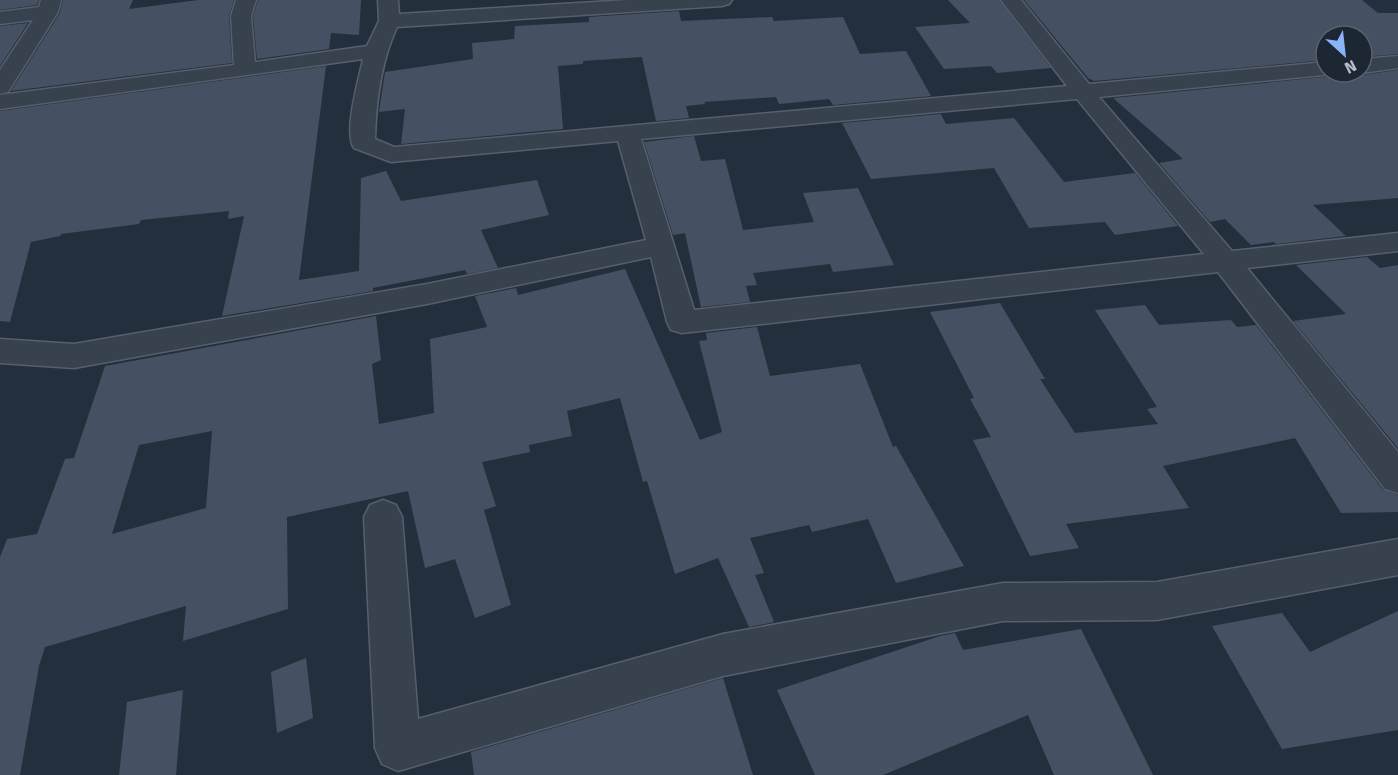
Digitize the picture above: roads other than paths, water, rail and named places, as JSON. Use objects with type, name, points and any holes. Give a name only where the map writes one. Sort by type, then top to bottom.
[{"type":"street","points":[[245,70],[241,15],[246,0]]},
{"type":"street","points":[[388,0],[389,21],[375,51],[364,111],[363,143],[391,155],[1314,70]]},
{"type":"street","points":[[389,21],[722,0]]},
{"type":"street","points":[[1011,0],[1083,92],[1226,262],[1398,478]]},
{"type":"street","points":[[0,18],[49,6]]},
{"type":"street","points":[[0,87],[49,6]]},
{"type":"street","points":[[0,102],[375,51]]},
{"type":"street","points":[[1374,65],[1398,62]]},
{"type":"street","points":[[627,132],[682,322],[1398,242]]},
{"type":"street","points":[[0,351],[74,356],[427,294],[661,246]]},
{"type":"street","points":[[383,518],[398,748],[723,655],[1003,602],[1157,601],[1398,557]]}]
